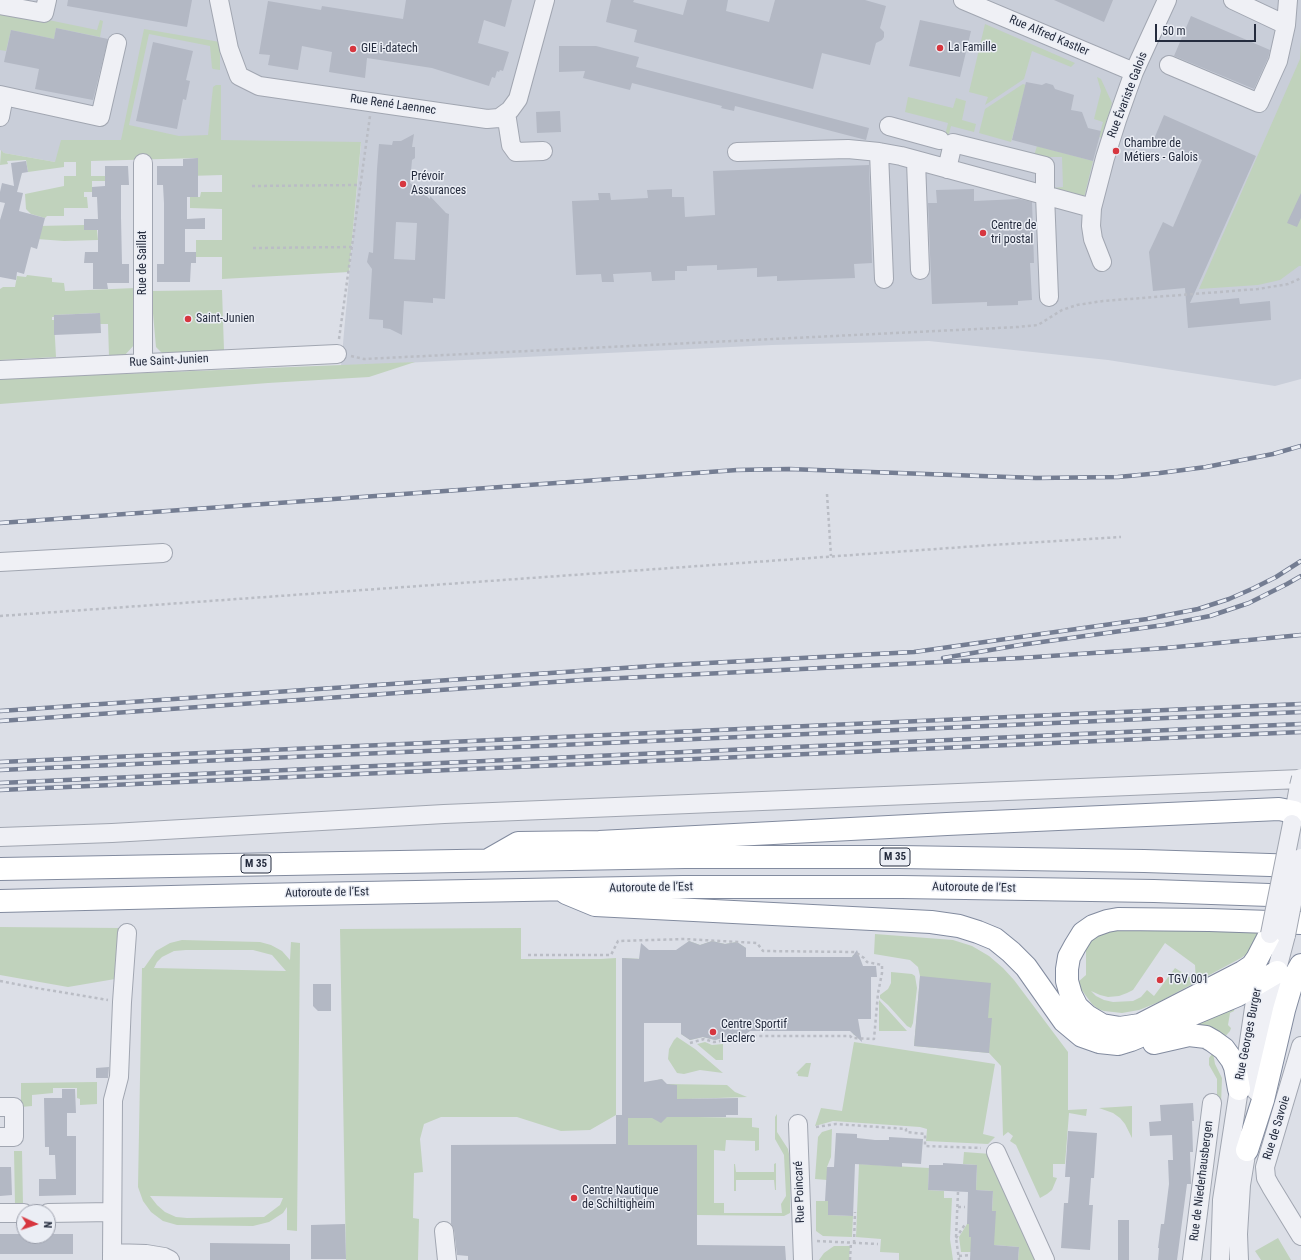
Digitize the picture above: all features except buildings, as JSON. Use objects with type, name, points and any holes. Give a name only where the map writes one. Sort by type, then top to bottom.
[{"type":"highway","points":[[489,860],[518,843],[598,842],[1279,809],[1296,819]]},
{"type":"highway","name":"M 35","points":[[0,870],[685,857],[899,857],[1144,860],[1301,866]]},
{"type":"highway","name":"Autoroute de l’Est","points":[[0,901],[272,894],[683,887],[902,887],[1154,891],[1301,896]]},
{"type":"highway","points":[[558,890],[595,905],[931,922],[959,926],[995,939],[1011,952],[1026,968],[1064,1021],[1082,1036],[1099,1042],[1118,1044],[1131,1040],[1238,995],[1268,977]]},
{"type":"highway","points":[[874,919],[944,933],[974,941],[992,952],[1013,969],[1067,1034],[1087,1046],[1106,1052],[1121,1052],[1189,1035],[1206,1037],[1224,1049],[1232,1060],[1235,1067],[1239,1089]]},
{"type":"highway","points":[[1107,920],[1209,920],[1286,931],[1257,959],[1252,966],[1243,972],[1140,1025],[1120,1028],[1102,1025],[1087,1016],[1077,1006],[1071,995],[1067,981],[1069,957],[1083,933],[1093,926],[1107,920]]},
{"type":"highway","points":[[1247,1150],[1263,1100],[1293,979],[1301,965]]},
{"type":"street","points":[[0,5],[44,13],[47,0]]},
{"type":"street","name":"Rue René Laennec","points":[[219,0],[229,49],[239,76],[259,86],[487,119],[499,118],[506,113]]},
{"type":"street","points":[[543,151],[516,152],[511,145],[506,113],[518,99],[546,0]]},
{"type":"street","name":"Rue Alfred Kastler","points":[[963,0],[1134,72]]},
{"type":"street","name":"Rue Évariste Galois","points":[[1102,262],[1093,239],[1091,226],[1092,208],[1114,126],[1134,72],[1167,0]]},
{"type":"street","points":[[1232,0],[1286,25]]},
{"type":"street","points":[[1169,65],[1259,103],[1278,61],[1286,25],[1288,0]]},
{"type":"street","points":[[0,117],[2,96],[100,117],[117,43]]},
{"type":"street","points":[[889,126],[940,140]]},
{"type":"street","points":[[915,133],[912,159],[920,270]]},
{"type":"street","points":[[947,169],[953,143],[1045,166],[1049,297]]},
{"type":"street","points":[[737,152],[848,149],[879,152],[912,159],[1092,208]]},
{"type":"street","points":[[879,152],[884,279]]},
{"type":"street","name":"Rue de Saillat","points":[[143,163],[143,362]]},
{"type":"street","name":"Rue Saint-Junien","points":[[0,370],[143,362],[337,354]]},
{"type":"street","points":[[0,562],[163,553]]},
{"type":"street","points":[[0,837],[120,833],[444,814],[1300,781]]},
{"type":"street","name":"Rue Georges Burger","points":[[1286,931],[1300,781]]},
{"type":"street","name":"Rue Georges Burger","points":[[1219,1259],[1222,1200],[1239,1089],[1246,1062],[1255,1001],[1268,977],[1286,931],[1301,858]]},
{"type":"street","points":[[127,932],[119,1077],[114,1100],[112,1257],[146,1254],[164,1257],[170,1260]]},
{"type":"street","name":"Rue Georges Burger","points":[[1239,1260],[1238,1234],[1241,1192],[1269,1000],[1268,977]]},
{"type":"street","name":"Rue de Savoie","points":[[1300,1052],[1265,1166],[1266,1178],[1301,1236]]},
{"type":"street","name":"Rue de Niederhausbergen","points":[[1192,1260],[1212,1103]]},
{"type":"street","points":[[0,1107],[14,1107],[7,1137]]},
{"type":"street","name":"Rue Poincaré","points":[[798,1124],[803,1260]]},
{"type":"street","points":[[996,1152],[1045,1260]]},
{"type":"street","points":[[56,1213],[112,1212]]},
{"type":"street","points":[[0,1214],[16,1213]]},
{"type":"street","points":[[444,1231],[447,1260]]},
{"type":"path","points":[[372,102],[337,354],[364,359],[1018,328],[1038,325],[1062,310],[1077,305],[1103,301],[1258,290],[1288,284],[1301,278]]},
{"type":"path","points":[[252,186],[361,185]]},
{"type":"path","points":[[253,248],[353,247]]},
{"type":"path","points":[[827,494],[831,556]]},
{"type":"path","points":[[0,616],[831,556],[1121,537]]},
{"type":"path","points":[[528,954],[611,955],[618,941],[685,939],[757,943],[762,951],[855,952],[867,962],[882,965],[874,1039],[852,1038],[850,1036],[751,1036],[738,1042],[726,1040],[714,1042],[704,1039],[690,1043]]},
{"type":"path","points":[[0,981],[122,1002]]},
{"type":"path","points":[[816,1127],[836,1124],[906,1129],[906,1132],[925,1134],[925,1146],[986,1149],[996,1152]]},
{"type":"path","points":[[958,1192],[956,1238],[959,1260]]},
{"type":"path","points":[[958,1207],[965,1207]]},
{"type":"path","points":[[850,1260],[855,1212]]},
{"type":"path","points":[[956,1238],[966,1222]]},
{"type":"path","points":[[802,1240],[878,1244]]},
{"type":"path","points":[[958,1256],[970,1255]]},
{"type":"shaded area","points":[[0,0],[1301,0],[1301,379],[1275,386],[1108,360],[929,341],[772,345],[341,366],[361,143],[55,162],[4,153],[0,150]]},
{"type":"green space","points":[[0,10],[97,30],[100,20],[103,21],[100,37],[56,28],[54,39],[11,30],[6,51],[0,50]]},
{"type":"green space","points":[[985,24],[1075,63],[1071,67],[1032,51],[1024,79],[985,105],[988,97],[969,92]]},
{"type":"green space","points":[[144,29],[220,42],[220,70],[212,68],[210,46],[149,34],[129,125],[179,136],[208,135],[213,87],[216,85],[221,85],[221,140],[361,142],[349,272],[222,279],[222,257],[196,257],[196,240],[222,240],[222,209],[190,208],[190,197],[200,197],[201,192],[222,192],[222,175],[189,176],[198,167],[198,158],[91,161],[91,176],[105,176],[105,181],[92,181],[92,192],[84,192],[84,197],[87,197],[88,208],[64,208],[64,216],[47,216],[45,218],[31,214],[26,209],[25,194],[64,186],[64,176],[76,176],[76,162],[64,162],[64,167],[28,172],[26,160],[7,161],[8,164],[0,165],[1,150],[4,153],[55,162],[61,140],[121,140]]},
{"type":"green space","points":[[1301,41],[1301,266],[1280,280],[1258,285],[1199,289],[1300,59]]},
{"type":"green space","points":[[1097,77],[1101,79],[1112,103],[1102,138],[1099,137],[1103,122],[1094,119],[1101,91]]},
{"type":"green space","points":[[1023,84],[1026,85],[1011,142],[979,133],[985,109]]},
{"type":"green space","points":[[908,97],[953,108],[956,98],[966,101],[962,120],[976,124],[974,132],[951,126],[942,161],[939,160],[948,123],[905,112]]},
{"type":"green space","points":[[1037,146],[1093,161],[1084,198],[1053,188],[1063,187],[1062,157],[1038,157],[1033,159]]},
{"type":"green space","points":[[84,225],[97,230],[98,240],[64,241],[37,239],[38,226]]},
{"type":"green space","points":[[27,275],[52,278],[52,282],[64,283],[65,291],[135,288],[134,345],[125,355],[109,356],[108,324],[100,324],[100,313],[54,315],[52,320],[54,320],[56,357],[0,360],[0,289],[3,287],[15,287],[17,276],[26,277]]},
{"type":"green space","name":"Saint-Junien","points":[[222,290],[224,350],[162,353],[156,347],[151,291]]},
{"type":"green space","points":[[415,362],[369,377],[268,383],[0,404],[0,377],[95,375]]},
{"type":"green space","points":[[1120,926],[1261,933],[1250,952],[1241,958],[1159,1002],[1139,1010],[1122,1013],[1098,1009],[1092,1004],[1081,989],[1078,982],[1086,975],[1086,945],[1096,935]],"holes":[[[1165,943],[1195,965],[1196,981],[1175,968],[1154,996],[1147,990],[1141,997],[1133,1001],[1113,1002],[1104,1000],[1096,996],[1091,991],[1108,997],[1119,996],[1133,990]]]},
{"type":"green space","points":[[0,927],[121,928],[121,978],[68,987],[0,975]]},
{"type":"green space","points":[[521,928],[521,959],[616,958],[616,1115],[590,1130],[561,1131],[517,1117],[441,1117],[424,1124],[420,1139],[423,1172],[414,1173],[413,1218],[419,1219],[418,1260],[346,1260],[340,929]]},
{"type":"green space","points":[[875,934],[953,940],[972,946],[989,956],[1014,980],[1068,1052],[1068,1110],[1087,1109],[1086,1116],[1069,1113],[1065,1164],[1053,1164],[1053,1177],[1057,1178],[1052,1190],[1047,1194],[1040,1198],[1016,1145],[1010,1141],[1013,1136],[1008,1132],[1003,1136],[1001,1066],[989,1053],[914,1046],[920,976],[918,967],[910,960],[874,954]]},
{"type":"green space","points":[[182,940],[260,942],[271,945],[282,951],[290,960],[291,942],[300,943],[297,1231],[287,1230],[287,1207],[283,1213],[269,1222],[253,1226],[177,1225],[163,1221],[151,1212],[143,1201],[138,1187],[142,968],[144,968],[156,951],[170,943]],"holes":[[[253,950],[272,955],[286,971],[154,968],[162,957],[174,951]],[[151,1196],[283,1198],[280,1205],[264,1217],[187,1218],[176,1217],[165,1212]]]},
{"type":"green space","name":"Centre Sportif Leclerc","points":[[689,941],[700,945],[712,941],[725,944],[737,942],[746,948],[746,957],[852,957],[853,955],[858,955],[860,961],[856,964],[871,969],[871,1019],[856,1019],[860,1032],[857,1035],[854,1035],[851,1031],[746,1031],[738,1039],[726,1037],[715,1040],[703,1037],[690,1040],[681,1034],[681,1023],[644,1023],[644,1084],[661,1079],[665,1084],[727,1085],[735,1092],[747,1097],[686,1099],[697,1117],[752,1118],[752,1127],[759,1128],[759,1150],[755,1151],[755,1141],[726,1140],[725,1151],[714,1150],[714,1203],[724,1203],[724,1213],[782,1213],[781,1204],[786,1196],[784,1155],[775,1139],[775,1117],[777,1114],[777,1132],[788,1149],[791,1164],[790,1213],[784,1216],[697,1215],[697,1145],[628,1145],[628,1115],[637,1112],[622,1112],[622,958],[644,959],[649,950],[680,950]]},
{"type":"green space","points":[[891,972],[912,974],[915,976],[917,988],[913,1023],[911,1028],[907,1026],[880,998],[880,995],[888,989],[891,983]]},
{"type":"green space","points":[[879,1000],[907,1031],[879,1031]]},
{"type":"green space","points":[[1235,1003],[1234,1011],[1230,1013],[1228,1025],[1231,1028],[1230,1031],[1223,1039],[1181,1027]]},
{"type":"green space","points":[[677,1037],[695,1049],[723,1073],[700,1070],[684,1074],[677,1073],[668,1059],[669,1049]]},
{"type":"green space","points":[[705,1042],[712,1045],[723,1044],[723,1060],[716,1060],[697,1044]]},
{"type":"green space","points":[[854,1042],[995,1064],[983,1134],[995,1137],[988,1144],[926,1141],[927,1129],[920,1127],[833,1121],[815,1126],[821,1108],[842,1111]]},
{"type":"green space","points":[[1213,1053],[1215,1064],[1222,1078],[1221,1105],[1208,1194],[1202,1260],[1197,1260],[1217,1104],[1217,1079],[1209,1065],[1209,1058]]},
{"type":"green space","points":[[806,1063],[811,1063],[808,1077],[798,1076],[796,1073]]},
{"type":"green space","points":[[97,1082],[97,1104],[80,1105],[80,1099],[77,1098],[77,1088],[53,1088],[53,1093],[32,1095],[32,1106],[21,1107],[21,1083]]},
{"type":"green space","points":[[1132,1106],[1132,1138],[1125,1124],[1120,1118],[1113,1113],[1099,1108]]},
{"type":"green space","points":[[832,1129],[831,1157],[827,1167],[827,1180],[815,1179],[818,1137],[822,1132]]},
{"type":"green space","points":[[14,1151],[22,1151],[23,1204],[15,1205]]},
{"type":"green space","points":[[964,1152],[991,1154],[1039,1260],[1018,1260],[1019,1247],[994,1245],[992,1211],[993,1191],[976,1190],[977,1165],[963,1164]]},
{"type":"green space","points":[[776,1163],[776,1190],[774,1180],[736,1180],[736,1191],[734,1191],[734,1164],[736,1172],[774,1172],[774,1164]]},
{"type":"green space","points":[[859,1164],[929,1168],[928,1190],[944,1191],[944,1198],[952,1198],[950,1239],[953,1260],[899,1260],[899,1253],[880,1252],[881,1239],[856,1237]]},
{"type":"green space","points":[[816,1201],[828,1201],[828,1215],[853,1216],[852,1237],[823,1236],[816,1231]]},
{"type":"green space","points":[[967,1224],[969,1224],[969,1237],[971,1237],[971,1252],[961,1252],[959,1237]]},
{"type":"green space","points":[[1278,1238],[1291,1260],[1261,1260],[1255,1251]]},
{"type":"green space","points":[[834,1246],[850,1246],[849,1260],[819,1260],[824,1253]]},
{"type":"railway","points":[[0,523],[737,470],[789,469],[1036,478],[1118,477],[1206,467],[1273,454],[1301,446]]},
{"type":"railway","points":[[0,711],[652,666],[914,652],[1147,619],[1198,609],[1229,599],[1254,588],[1276,577],[1301,561]]},
{"type":"railway","points":[[943,658],[1020,645],[1164,625],[1210,616],[1249,603],[1301,576]]},
{"type":"railway","points":[[0,721],[582,680],[1021,658],[1166,648],[1301,635]]},
{"type":"railway","points":[[0,762],[1301,704]]},
{"type":"railway","points":[[0,770],[1301,712]]},
{"type":"railway","points":[[0,783],[1301,724]]},
{"type":"railway","points":[[0,790],[1301,732]]},
{"type":"place","name":"La Famille","points":[[940,48]]},
{"type":"place","name":"GIE i-datech","points":[[353,49]]},
{"type":"place","name":"Chambre de Métiers - Galois","points":[[1116,151]]},
{"type":"place","name":"Prévoir Assurances","points":[[403,184]]},
{"type":"place","name":"Centre de tri postal","points":[[983,233]]},
{"type":"place","name":"Saint-Junien","points":[[188,319]]},
{"type":"place","name":"TGV 001","points":[[1160,980]]},
{"type":"place","name":"Centre Sportif Leclerc","points":[[713,1032]]},
{"type":"place","name":"Centre Nautique de Schiltigheim","points":[[574,1198]]}]
